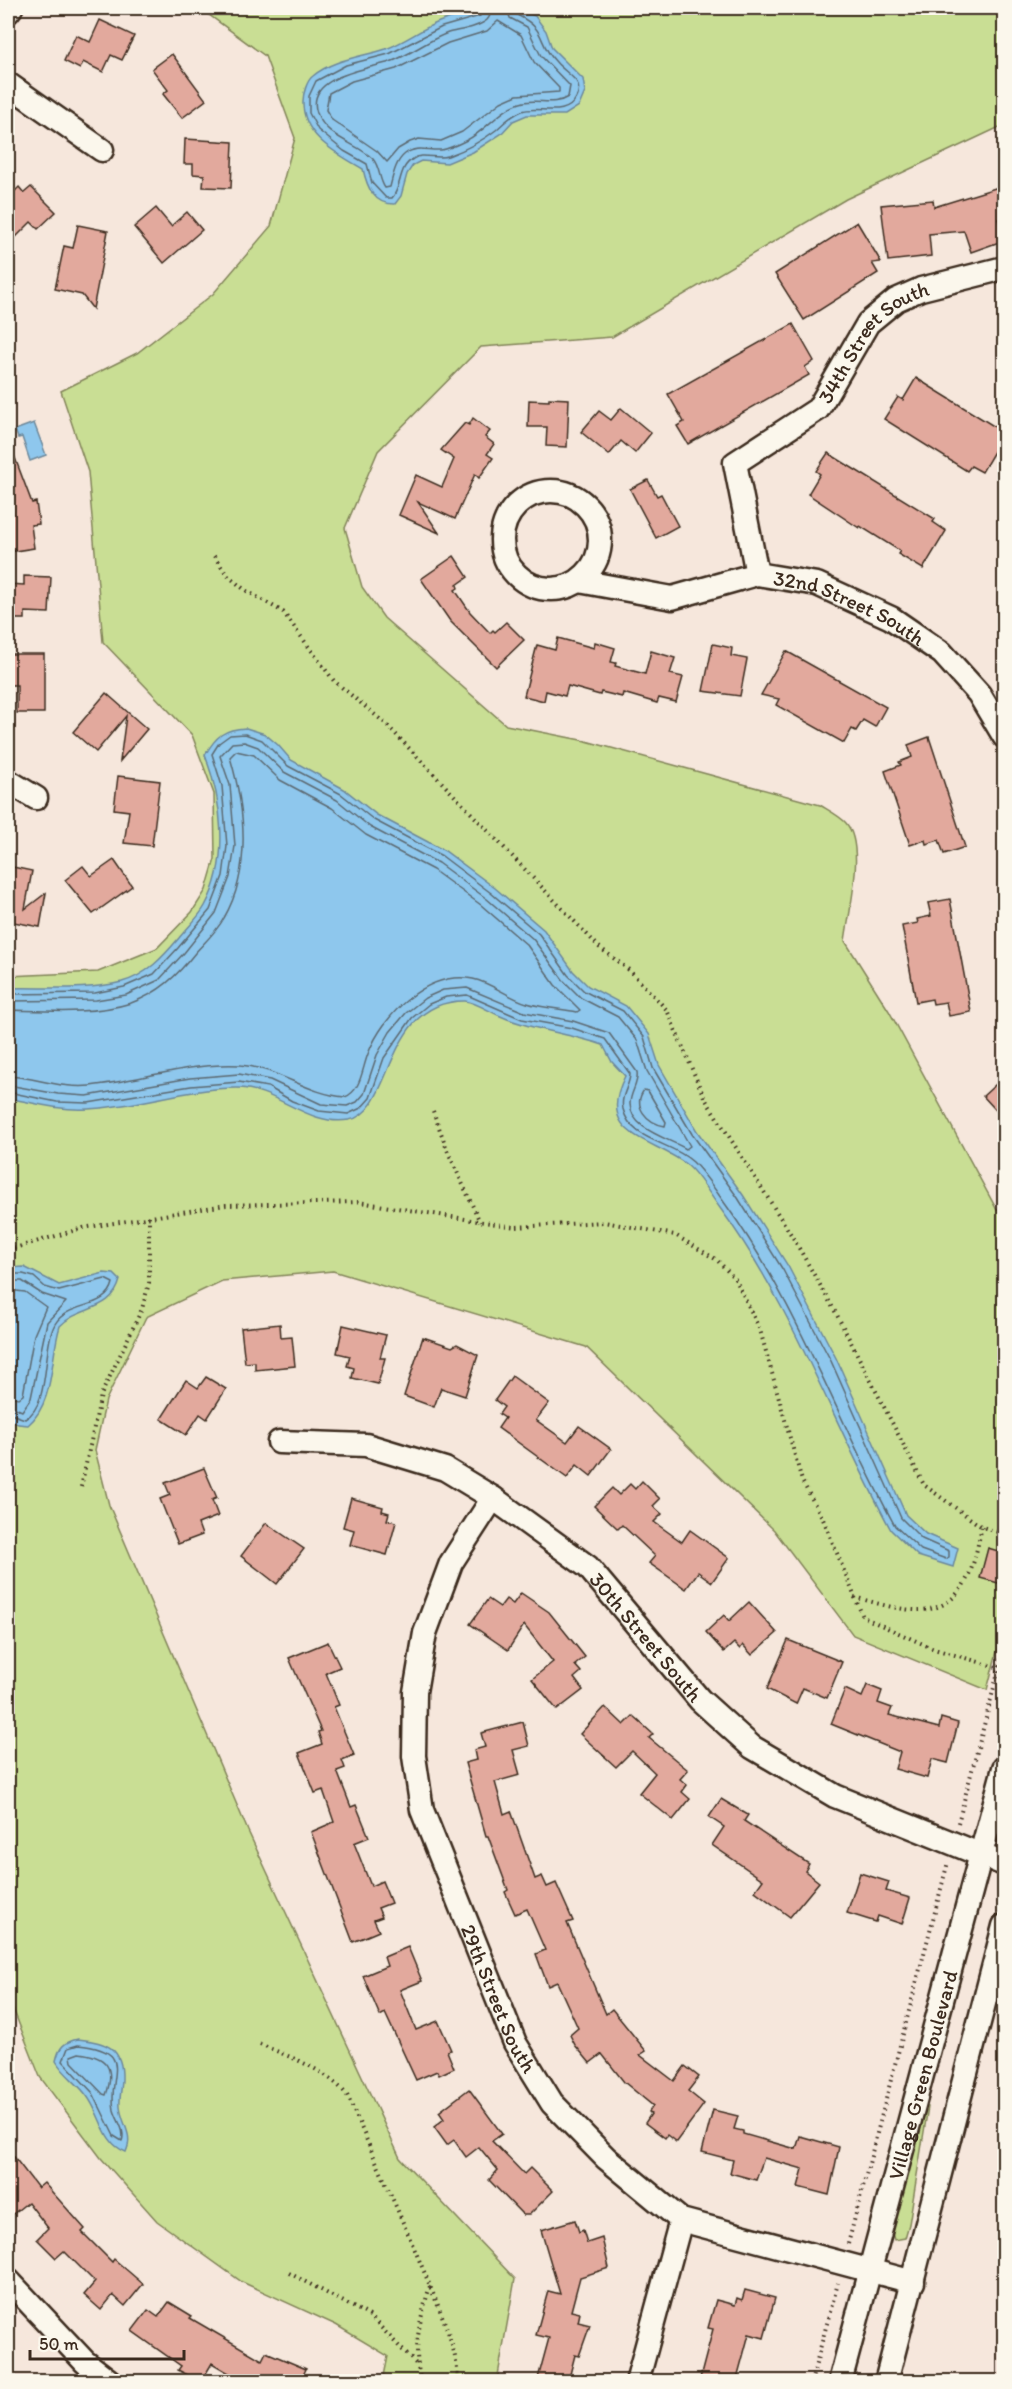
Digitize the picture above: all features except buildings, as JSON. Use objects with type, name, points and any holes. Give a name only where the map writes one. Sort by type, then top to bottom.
[{"type":"street","points":[[8,12],[11,8]]},
{"type":"street","points":[[8,84],[102,150]]},
{"type":"street","name":"34th Street South","points":[[757,574],[735,462],[818,409],[868,323],[896,300],[921,289],[1005,268]]},
{"type":"street","name":"32nd Street South","points":[[579,581],[591,570],[599,547],[597,523],[589,509],[576,498],[561,492],[545,491],[530,495],[516,505],[507,518],[502,534],[502,550],[513,572],[532,586],[548,590],[564,588],[579,581],[672,598],[757,574],[817,584],[891,618],[942,653],[979,694],[1005,736]]},
{"type":"street","points":[[8,781],[36,798]]},
{"type":"street","name":"30th Street South","points":[[279,1442],[366,1445],[445,1469],[493,1498],[588,1567],[700,1700],[752,1747],[835,1796],[1005,1864]]},
{"type":"street","name":"29th Street South","points":[[493,1498],[451,1563],[425,1633],[415,1692],[414,1756],[422,1810],[515,2043],[552,2103],[606,2158],[681,2220],[913,2282]]},
{"type":"street","name":"Village Green Boulevard","points":[[840,2382],[868,2270],[1005,1768]]},
{"type":"street","name":"Village Green Boulevard","points":[[886,2382],[1005,1926]]},
{"type":"street","points":[[637,2382],[681,2220]]},
{"type":"street","points":[[8,2280],[85,2362],[111,2382]]},
{"type":"path","points":[[214,556],[227,575],[245,590],[283,612],[334,681],[384,723],[598,947],[629,970],[667,1010],[704,1097],[803,1255],[924,1485],[982,1527],[1005,1534]]},
{"type":"path","points":[[434,1111],[448,1152],[481,1223]]},
{"type":"path","points":[[8,1250],[83,1228],[226,1205],[359,1202],[515,1227],[604,1222],[675,1235],[717,1260],[736,1280],[760,1330],[802,1481],[823,1519],[863,1617],[934,1650],[999,1668]]},
{"type":"path","points":[[81,1487],[101,1395],[142,1309],[149,1283],[149,1216]]},
{"type":"path","points":[[853,1597],[904,1610],[928,1611],[944,1604],[958,1593],[970,1572],[982,1527]]},
{"type":"path","points":[[811,2382],[1005,1650]]},
{"type":"path","points":[[260,2044],[318,2070],[336,2082],[347,2095],[430,2286],[457,2358],[458,2382]]},
{"type":"path","points":[[289,2273],[370,2316],[417,2365]]},
{"type":"path","points":[[421,2382],[417,2365],[419,2322],[430,2286]]},
{"type":"green space","points":[[194,8],[1004,8],[1004,125],[846,199],[612,337],[481,347],[378,451],[345,528],[362,587],[384,618],[506,725],[586,741],[820,805],[843,820],[852,833],[856,863],[845,941],[889,1011],[997,1210],[1004,1212],[1004,1625],[987,1690],[853,1635],[774,1530],[586,1347],[333,1271],[222,1281],[146,1317],[106,1400],[95,1450],[109,1505],[248,1831],[400,2158],[515,2279],[497,2381],[383,2381],[388,2356],[336,2325],[242,2282],[157,2221],[101,2158],[40,2077],[8,1996],[8,976],[98,972],[157,948],[192,912],[206,890],[215,859],[214,794],[192,735],[103,642],[88,472],[61,391],[137,353],[213,294],[271,226],[295,138],[265,56],[209,15]]},
{"type":"green space","points":[[925,2106],[928,2107],[909,2224],[905,2238],[894,2240],[892,2233]]},
{"type":"water","points":[[516,8],[535,16],[546,31],[552,48],[583,79],[585,92],[579,106],[565,115],[527,115],[513,121],[501,134],[473,152],[447,163],[421,161],[413,165],[407,174],[401,196],[395,204],[388,204],[377,198],[369,188],[363,169],[322,142],[308,124],[304,113],[304,95],[309,81],[321,70],[339,62],[386,49],[432,25],[458,16]]},
{"type":"water","points":[[34,423],[46,455],[30,461],[22,437],[18,438],[15,430]]},
{"type":"water","points":[[246,728],[265,734],[291,760],[344,789],[377,815],[445,851],[495,888],[544,930],[573,971],[588,986],[626,1006],[649,1034],[659,1065],[697,1131],[743,1195],[788,1266],[836,1358],[906,1515],[926,1534],[958,1548],[953,1567],[918,1556],[891,1530],[791,1325],[746,1246],[704,1185],[687,1165],[632,1133],[622,1124],[617,1112],[617,1096],[625,1076],[612,1062],[603,1045],[523,1024],[465,1001],[438,1005],[419,1018],[404,1036],[375,1098],[364,1113],[349,1120],[334,1121],[320,1118],[265,1094],[237,1088],[200,1091],[107,1108],[88,1109],[58,1108],[8,1098],[8,988],[94,987],[131,979],[147,970],[161,958],[205,906],[218,869],[221,830],[216,792],[205,755],[221,735],[232,730]]},
{"type":"water","points":[[24,1267],[59,1285],[104,1273],[114,1274],[120,1280],[110,1298],[60,1326],[47,1392],[37,1415],[28,1425],[18,1424],[8,1417],[8,1268]]},
{"type":"water","points":[[78,2039],[97,2042],[111,2048],[119,2060],[122,2068],[120,2107],[129,2140],[126,2152],[118,2148],[107,2136],[92,2103],[56,2061],[63,2046]]}]
